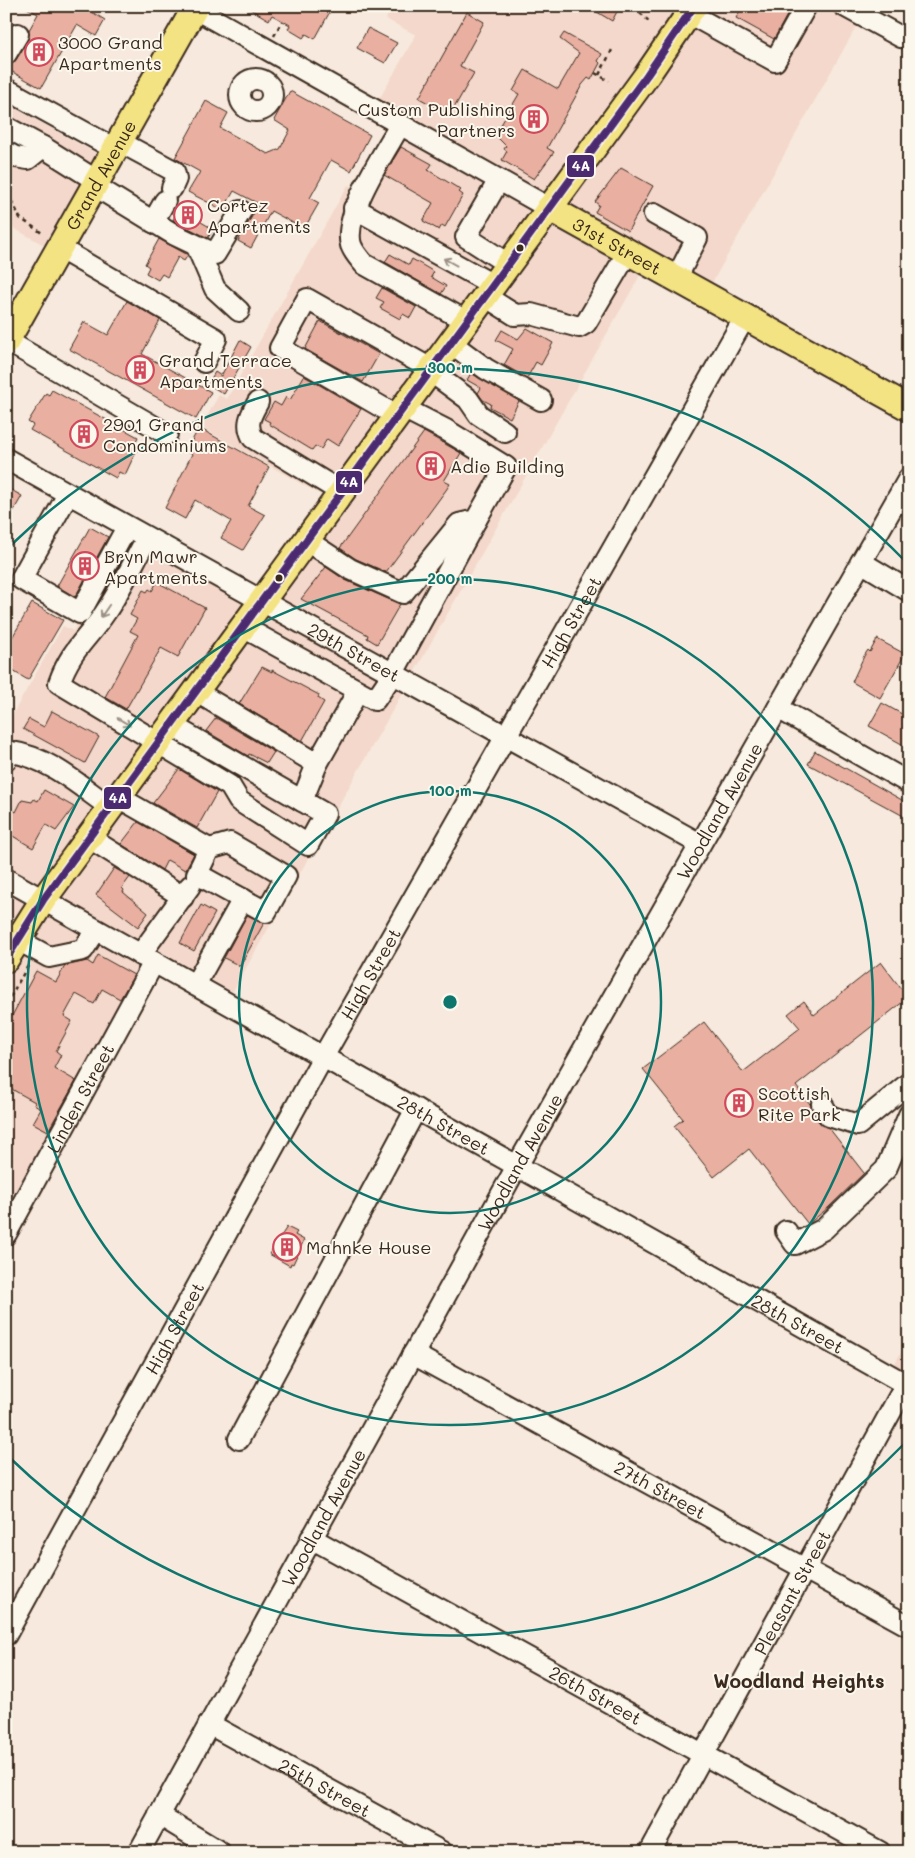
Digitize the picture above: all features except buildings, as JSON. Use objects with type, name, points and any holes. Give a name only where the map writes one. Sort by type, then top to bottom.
[{"type":"main road","name":"Grand Avenue","points":[[6,342],[51,240],[96,183],[193,7]]},
{"type":"main road","points":[[20,950],[43,900],[88,837],[663,54],[692,10]]},
{"type":"main road","name":"31st Street","points":[[549,208],[909,408]]},
{"type":"street","points":[[692,10],[775,61],[806,6]]},
{"type":"street","points":[[844,6],[901,37],[909,38]]},
{"type":"street","name":"31st Street","points":[[193,7],[276,56],[549,208]]},
{"type":"street","points":[[6,54],[18,34]]},
{"type":"street","points":[[263,80],[276,56]]},
{"type":"street","points":[[6,89],[60,114],[117,145],[174,171],[176,179],[153,222]]},
{"type":"street","points":[[400,125],[354,208],[350,244],[356,256],[364,264],[466,321]]},
{"type":"street","points":[[6,127],[42,147],[153,222],[197,247],[216,254],[241,211]]},
{"type":"street","points":[[6,152],[15,157],[28,159],[42,147]]},
{"type":"street","points":[[499,180],[466,237],[508,264]]},
{"type":"street","points":[[354,208],[489,291],[515,316],[531,314],[578,327],[586,323],[628,252]]},
{"type":"street","points":[[654,214],[697,238],[676,279]]},
{"type":"street","points":[[51,240],[216,339],[204,362]]},
{"type":"street","points":[[197,247],[215,289],[239,311]]},
{"type":"street","points":[[243,627],[375,700],[392,675],[506,467],[446,430],[400,412],[280,348],[307,300],[430,370],[468,399],[479,415],[505,432]]},
{"type":"street","name":"High Street","points":[[6,1635],[322,1057],[745,317]]},
{"type":"street","points":[[6,342],[167,434]]},
{"type":"street","points":[[451,343],[486,369],[541,400]]},
{"type":"street","points":[[258,402],[249,420],[249,432],[253,438],[341,492]]},
{"type":"street","name":"29th Street","points":[[6,460],[700,844]]},
{"type":"street","name":"Woodland Avenue","points":[[138,1852],[517,1166],[909,478]]},
{"type":"street","points":[[68,494],[21,579],[50,596],[80,613],[126,527]]},
{"type":"street","points":[[306,540],[350,569],[403,593],[459,524],[476,520]]},
{"type":"street","points":[[147,538],[105,613],[77,646],[64,668],[59,683],[275,786],[325,814],[308,845],[239,801],[230,786],[164,734]]},
{"type":"street","points":[[861,562],[909,591]]},
{"type":"street","points":[[195,691],[317,764]]},
{"type":"street","points":[[302,801],[317,764],[358,691]]},
{"type":"street","points":[[778,708],[909,784]]},
{"type":"street","points":[[6,760],[11,752],[27,754],[114,802],[209,849],[230,843],[286,876],[266,912],[197,874]]},
{"type":"street","points":[[258,814],[275,786]]},
{"type":"street","points":[[88,837],[183,897]]},
{"type":"street","name":"Linden Street","points":[[6,1234],[147,958],[197,874],[209,849]]},
{"type":"street","name":"28th Street","points":[[6,880],[907,1385]]},
{"type":"street","points":[[195,985],[243,899]]},
{"type":"street","points":[[20,950],[48,957],[83,950],[96,930]]},
{"type":"street","points":[[822,1104],[828,1116],[858,1125],[909,1083]]},
{"type":"street","points":[[239,1439],[416,1109]]},
{"type":"street","points":[[786,1231],[795,1244],[824,1229],[886,1169],[909,1116]]},
{"type":"street","name":"27th Street","points":[[412,1354],[909,1626]]},
{"type":"street","name":"Pleasant Street","points":[[650,1852],[804,1569],[907,1385]]},
{"type":"street","name":"26th Street","points":[[312,1538],[880,1852]]},
{"type":"street","name":"25th Street","points":[[209,1724],[442,1852]]},
{"type":"street","points":[[158,1815],[220,1852]]},
{"type":"path","points":[[640,14],[651,23]]},
{"type":"path","points":[[276,32],[282,21]]},
{"type":"path","points":[[599,75],[612,50]]},
{"type":"path","points":[[595,73],[609,82]]},
{"type":"path","points":[[6,196],[13,203],[20,218],[51,240]]},
{"type":"path","points":[[6,1004],[20,950]]},
{"type":"shaded area","points":[[393,6],[868,6],[705,295],[647,263],[226,1003],[154,963],[6,1234],[6,726],[63,626],[73,631],[132,530],[261,602],[334,502],[201,427],[219,395],[227,399],[348,185],[361,192],[400,125],[373,110],[416,35],[386,19]]},
{"type":"shaded area","points":[[6,103],[97,154],[46,246],[6,224]]},
{"type":"shaded area","points":[[909,1339],[909,1386],[888,1375]]},
{"type":"transit line","name":"4A","points":[[6,959],[43,900],[647,75],[694,6]]},
{"type":"place","name":"3000 Grand Apartments","points":[[39,52]]},
{"type":"place","name":"Custom Publishing Partners","points":[[534,119]]},
{"type":"place","name":"Cortez Apartments","points":[[188,215]]},
{"type":"place","name":"Grand Terrace Apartments","points":[[140,370]]},
{"type":"place","name":"2901 Grand Condominiums","points":[[84,434]]},
{"type":"place","name":"Adio Building","points":[[431,466]]},
{"type":"place","name":"Bryn Mawr Apartments","points":[[85,566]]},
{"type":"place","name":"Scottish Rite Park","points":[[739,1103]]},
{"type":"place","name":"Mahnke House","points":[[287,1247]]},
{"type":"district","name":"Woodland Heights","points":[[799,1680]]}]
